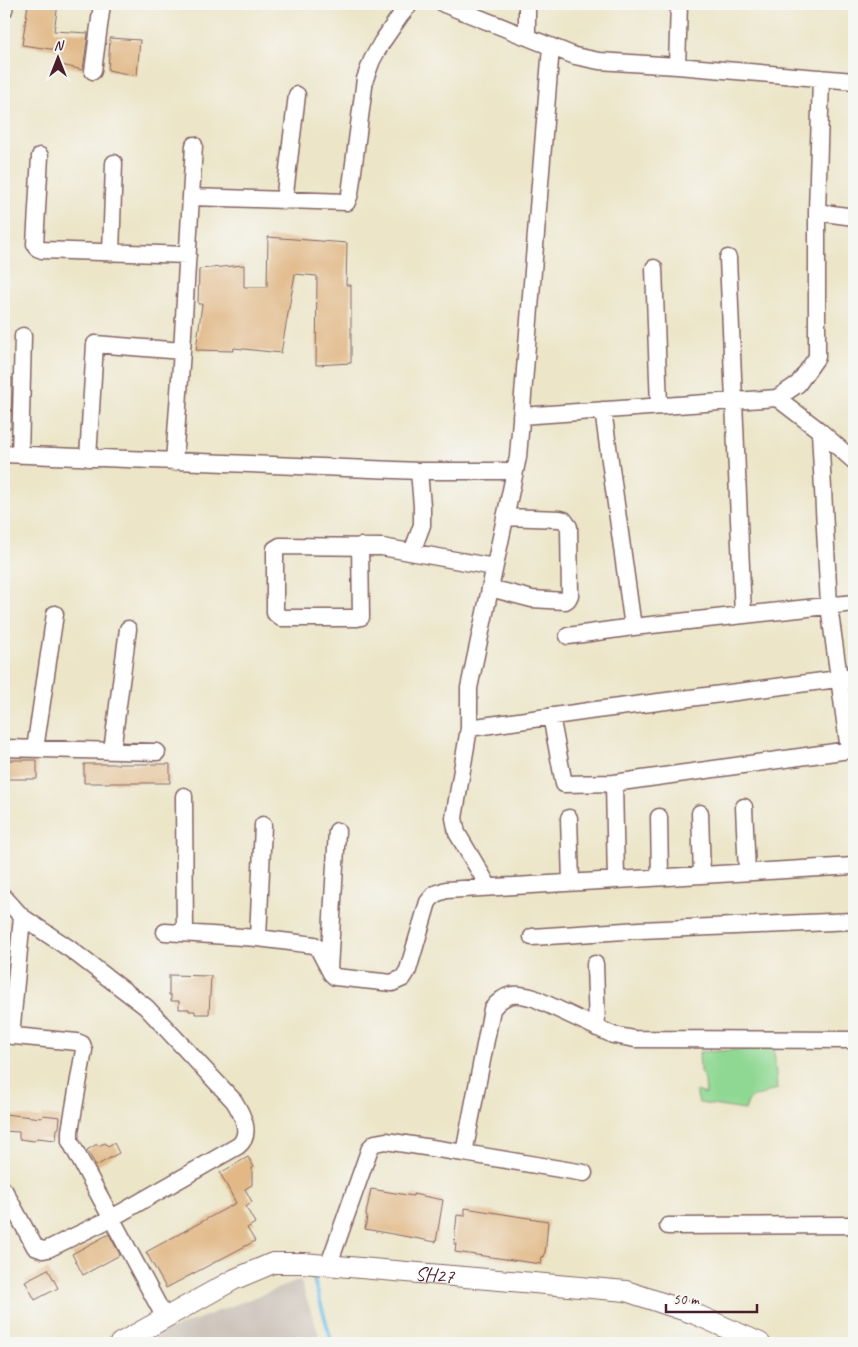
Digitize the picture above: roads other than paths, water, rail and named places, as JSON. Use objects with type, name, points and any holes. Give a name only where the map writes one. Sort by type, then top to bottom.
[{"type":"main road","name":"SH27","points":[[120,1343],[235,1279],[273,1263],[329,1264],[626,1291],[695,1314],[760,1343]]},
{"type":"street","points":[[4,10],[5,4]]},
{"type":"street","points":[[93,71],[102,4]]},
{"type":"street","points":[[191,197],[347,202],[350,194],[365,79],[372,60],[382,42],[410,4]]},
{"type":"street","points":[[527,4],[527,37]]},
{"type":"street","points":[[677,66],[679,4]]},
{"type":"street","points":[[451,5],[551,47],[599,62],[677,66],[854,81]]},
{"type":"street","points":[[489,887],[455,826],[454,811],[468,728],[468,688],[518,457],[551,47]]},
{"type":"street","points":[[521,416],[777,398],[798,384],[817,357],[817,212],[821,78]]},
{"type":"street","points":[[284,201],[297,94]]},
{"type":"street","points":[[174,462],[194,145]]},
{"type":"street","points":[[40,156],[35,244],[37,248],[42,250],[188,255]]},
{"type":"street","points":[[111,253],[114,163]]},
{"type":"street","points":[[817,212],[854,217]]},
{"type":"street","points":[[728,258],[743,615]]},
{"type":"street","points":[[654,268],[659,406]]},
{"type":"street","points":[[20,455],[23,336]]},
{"type":"street","points":[[88,458],[95,344],[182,351]]},
{"type":"street","points":[[777,398],[820,431],[854,461]]},
{"type":"street","points":[[602,410],[633,627]]},
{"type":"street","points":[[551,716],[564,784],[614,783],[849,750],[846,678],[829,606],[820,431]]},
{"type":"street","points":[[4,454],[174,462],[419,470],[514,471]]},
{"type":"street","points":[[412,552],[422,524],[419,470]]},
{"type":"street","points":[[490,588],[539,600],[565,601],[570,595],[569,527],[567,523],[560,519],[505,517]]},
{"type":"street","points":[[360,546],[361,617],[281,618],[277,616],[277,547],[360,546],[382,546],[494,567]]},
{"type":"street","points":[[568,636],[854,603]]},
{"type":"street","points":[[35,749],[54,614]]},
{"type":"street","points":[[112,751],[128,629]]},
{"type":"street","points":[[468,728],[846,678]]},
{"type":"street","points":[[4,748],[157,752]]},
{"type":"street","points":[[614,783],[616,880]]},
{"type":"street","points":[[184,796],[185,933]]},
{"type":"street","points":[[744,807],[747,872]]},
{"type":"street","points":[[700,813],[702,875]]},
{"type":"street","points":[[659,817],[660,877]]},
{"type":"street","points":[[569,818],[572,882]]},
{"type":"street","points":[[258,938],[263,825]]},
{"type":"street","points":[[329,971],[337,830]]},
{"type":"street","points":[[164,932],[258,938],[314,945],[318,948],[332,975],[339,978],[388,983],[400,980],[408,970],[426,907],[435,894],[446,890],[854,866]]},
{"type":"street","points":[[4,897],[22,917],[146,1007],[234,1101],[243,1119],[246,1136],[244,1141],[238,1146],[110,1219],[48,1249],[38,1249],[32,1244],[4,1190]]},
{"type":"street","points":[[22,917],[7,1035],[82,1044],[84,1050],[70,1131],[70,1141],[110,1219],[165,1318]]},
{"type":"street","points":[[532,937],[640,930],[854,921]]},
{"type":"street","points":[[595,964],[597,1028]]},
{"type":"street","points":[[464,1153],[492,1009],[498,1002],[512,995],[521,994],[534,998],[618,1036],[648,1040],[854,1040]]},
{"type":"street","points":[[329,1264],[370,1148],[374,1143],[386,1141],[584,1173]]},
{"type":"street","points":[[668,1226],[854,1225]]},
{"type":"waterway","points":[[314,1280],[332,1343]]}]
